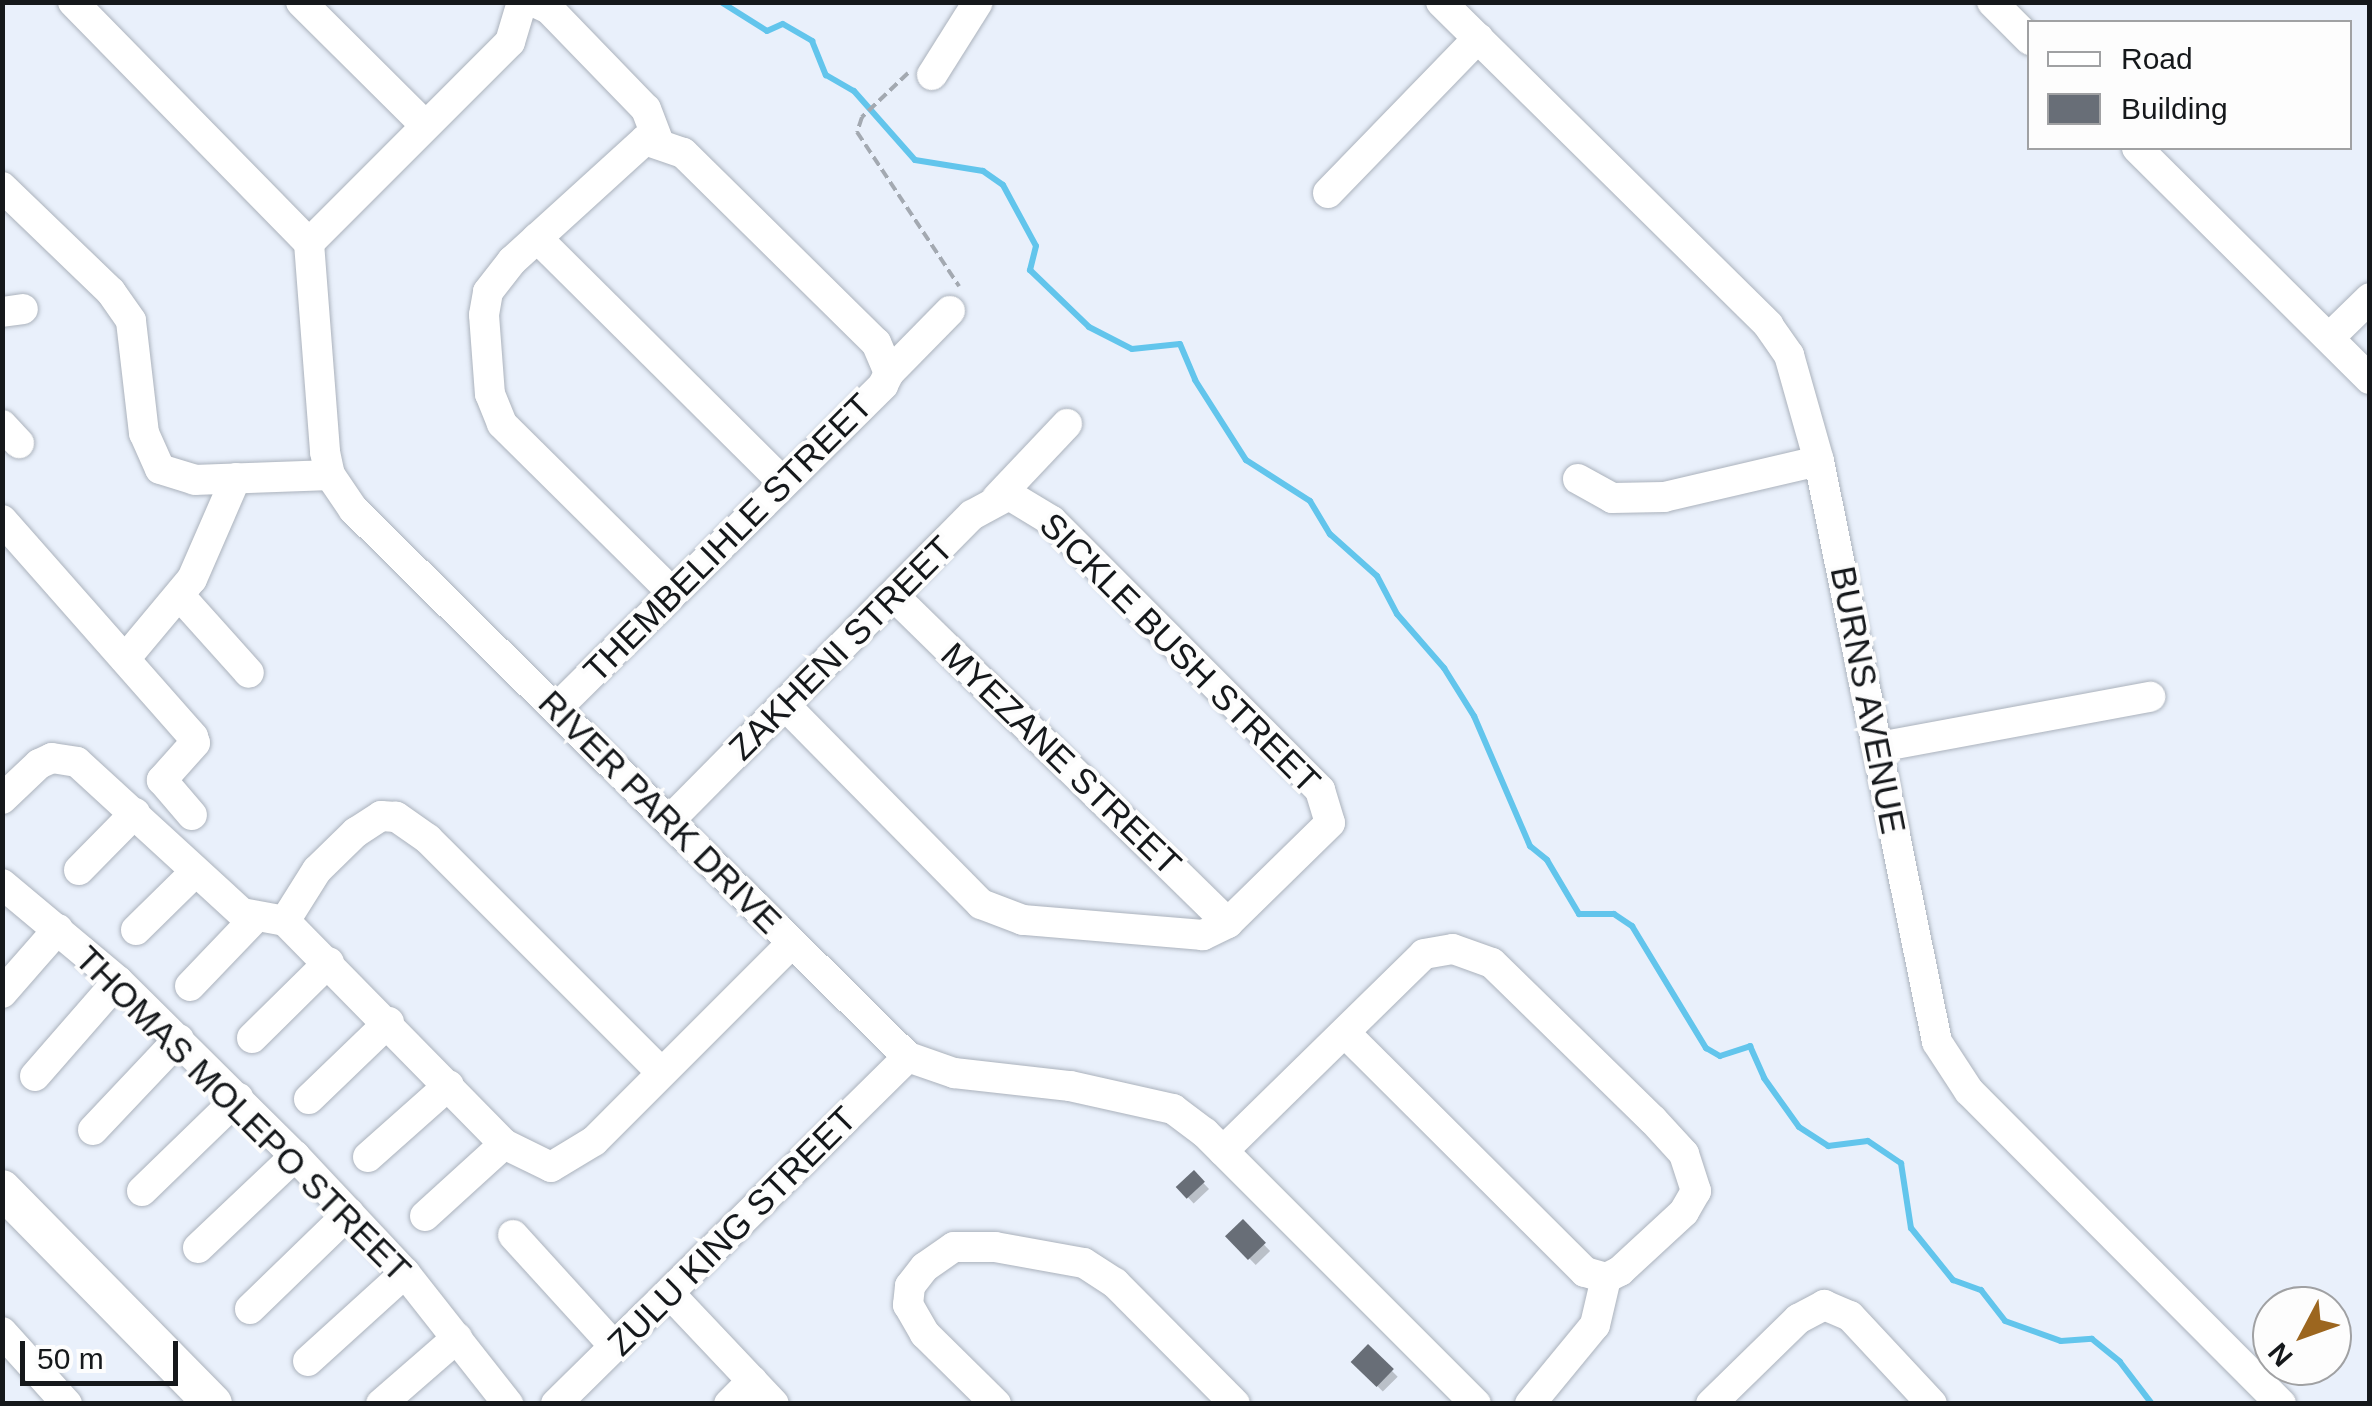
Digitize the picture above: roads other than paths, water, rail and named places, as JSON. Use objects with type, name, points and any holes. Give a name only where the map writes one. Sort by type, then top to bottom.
[{"type":"main road","points":[[2,1189],[79,1260],[213,1404]]},
{"type":"main road","points":[[2,1214],[88,1291],[196,1404]]},
{"type":"street","points":[[2,187],[111,292],[131,321],[144,433],[160,468],[195,480],[330,475],[309,243],[73,2]]},
{"type":"street","points":[[301,2],[426,125]]},
{"type":"street","points":[[309,243],[510,42],[522,2]]},
{"type":"street","points":[[534,2],[549,9],[646,109],[651,140]]},
{"type":"street","points":[[932,75],[978,2]]},
{"type":"street","name":"BURNS AVENUE","points":[[1441,2],[1780,339],[1804,392],[1879,747],[1930,1022],[1952,1070],[2281,1404]]},
{"type":"street","points":[[1328,192],[1478,38]]},
{"type":"street","points":[[651,140],[537,238],[488,292],[484,314],[494,410],[516,440],[673,593]]},
{"type":"street","points":[[651,140],[682,153],[889,368]]},
{"type":"street","points":[[2140,150],[2370,379]]},
{"type":"street","points":[[537,238],[782,481]]},
{"type":"street","points":[[2330,338],[2370,298]]},
{"type":"street","name":"THEMBELIHLE STREET","points":[[557,708],[889,368],[950,311]]},
{"type":"street","name":"ZAKHENI STREET","points":[[670,820],[894,596],[1010,499],[1068,424]]},
{"type":"street","points":[[1578,480],[1612,498],[1664,497],[1820,461]]},
{"type":"street","name":"RIVER PARK DRIVE","points":[[330,475],[352,509],[908,1057],[954,1073],[1150,1100],[1188,1120],[1224,1151],[1476,1404]]},
{"type":"street","points":[[124,659],[180,596],[236,478]]},
{"type":"street","name":"SICKLE BUSH STREET","points":[[1010,499],[1320,790],[1330,811],[1317,841],[1228,923]]},
{"type":"street","points":[[2,520],[193,737],[162,780],[192,814]]},
{"type":"street","points":[[180,596],[249,673]]},
{"type":"street","name":"MYEZANE STREET","points":[[894,596],[1228,923]]},
{"type":"street","points":[[1879,747],[2150,697]]},
{"type":"street","points":[[786,706],[941,866],[1002,915],[1186,938],[1228,923]]},
{"type":"street","points":[[2,799],[39,764],[62,758],[76,762],[242,913],[270,918],[329,962],[504,1144],[538,1165],[578,1156],[792,943]]},
{"type":"street","points":[[78,870],[135,813]]},
{"type":"street","points":[[190,986],[270,918],[356,832],[381,816],[396,817],[428,839],[661,1072]]},
{"type":"street","points":[[136,930],[194,872]]},
{"type":"street","name":"THOMAS MOLEPO STREET","points":[[2,884],[118,981],[295,1156],[404,1273],[508,1403]]},
{"type":"street","points":[[2,993],[58,928]]},
{"type":"street","points":[[1224,1151],[1424,954],[1453,949],[1492,963],[1676,1143],[1696,1179],[1684,1212],[1613,1274],[1595,1326],[1530,1404]]},
{"type":"street","points":[[252,1038],[329,962]]},
{"type":"street","points":[[35,1076],[118,981]]},
{"type":"street","points":[[308,1099],[388,1022]]},
{"type":"street","points":[[1346,1034],[1574,1264],[1613,1274]]},
{"type":"street","points":[[93,1130],[179,1039]]},
{"type":"street","name":"ZULU KING STREET","points":[[556,1404],[908,1057]]},
{"type":"street","points":[[368,1157],[449,1085]]},
{"type":"street","points":[[142,1192],[238,1098]]},
{"type":"street","points":[[425,1216],[504,1144]]},
{"type":"street","points":[[198,1248],[295,1156]]},
{"type":"street","points":[[250,1309],[349,1214]]},
{"type":"street","points":[[513,1235],[616,1347]]},
{"type":"street","points":[[996,1404],[909,1310],[910,1286],[934,1258],[954,1247],[995,1247],[1084,1263],[1115,1283],[1234,1404]]},
{"type":"street","points":[[308,1361],[404,1273]]},
{"type":"street","points":[[670,1294],[774,1404]]},
{"type":"street","points":[[1711,1404],[1808,1310],[1824,1305],[1850,1316],[1932,1404]]},
{"type":"street","points":[[2,1332],[67,1404]]},
{"type":"street","points":[[381,1404],[457,1338]]},
{"type":"street","points":[[729,1404],[752,1381]]},
{"type":"waterway","points":[[721,2],[767,31],[783,24],[812,41],[826,75],[854,91],[915,160],[983,171],[1003,185],[1036,246],[1030,270],[1089,327],[1132,349],[1180,344],[1195,380],[1246,460],[1310,501],[1330,534],[1377,576],[1397,614],[1444,668],[1474,716],[1530,846],[1547,860],[1579,914],[1614,914],[1632,926],[1706,1048],[1720,1056],[1750,1046],[1764,1078],[1799,1127],[1828,1146],[1868,1141],[1901,1163],[1911,1228],[1953,1280],[1981,1290],[2005,1321],[2061,1341],[2092,1339],[2120,1362],[2152,1404]]}]
